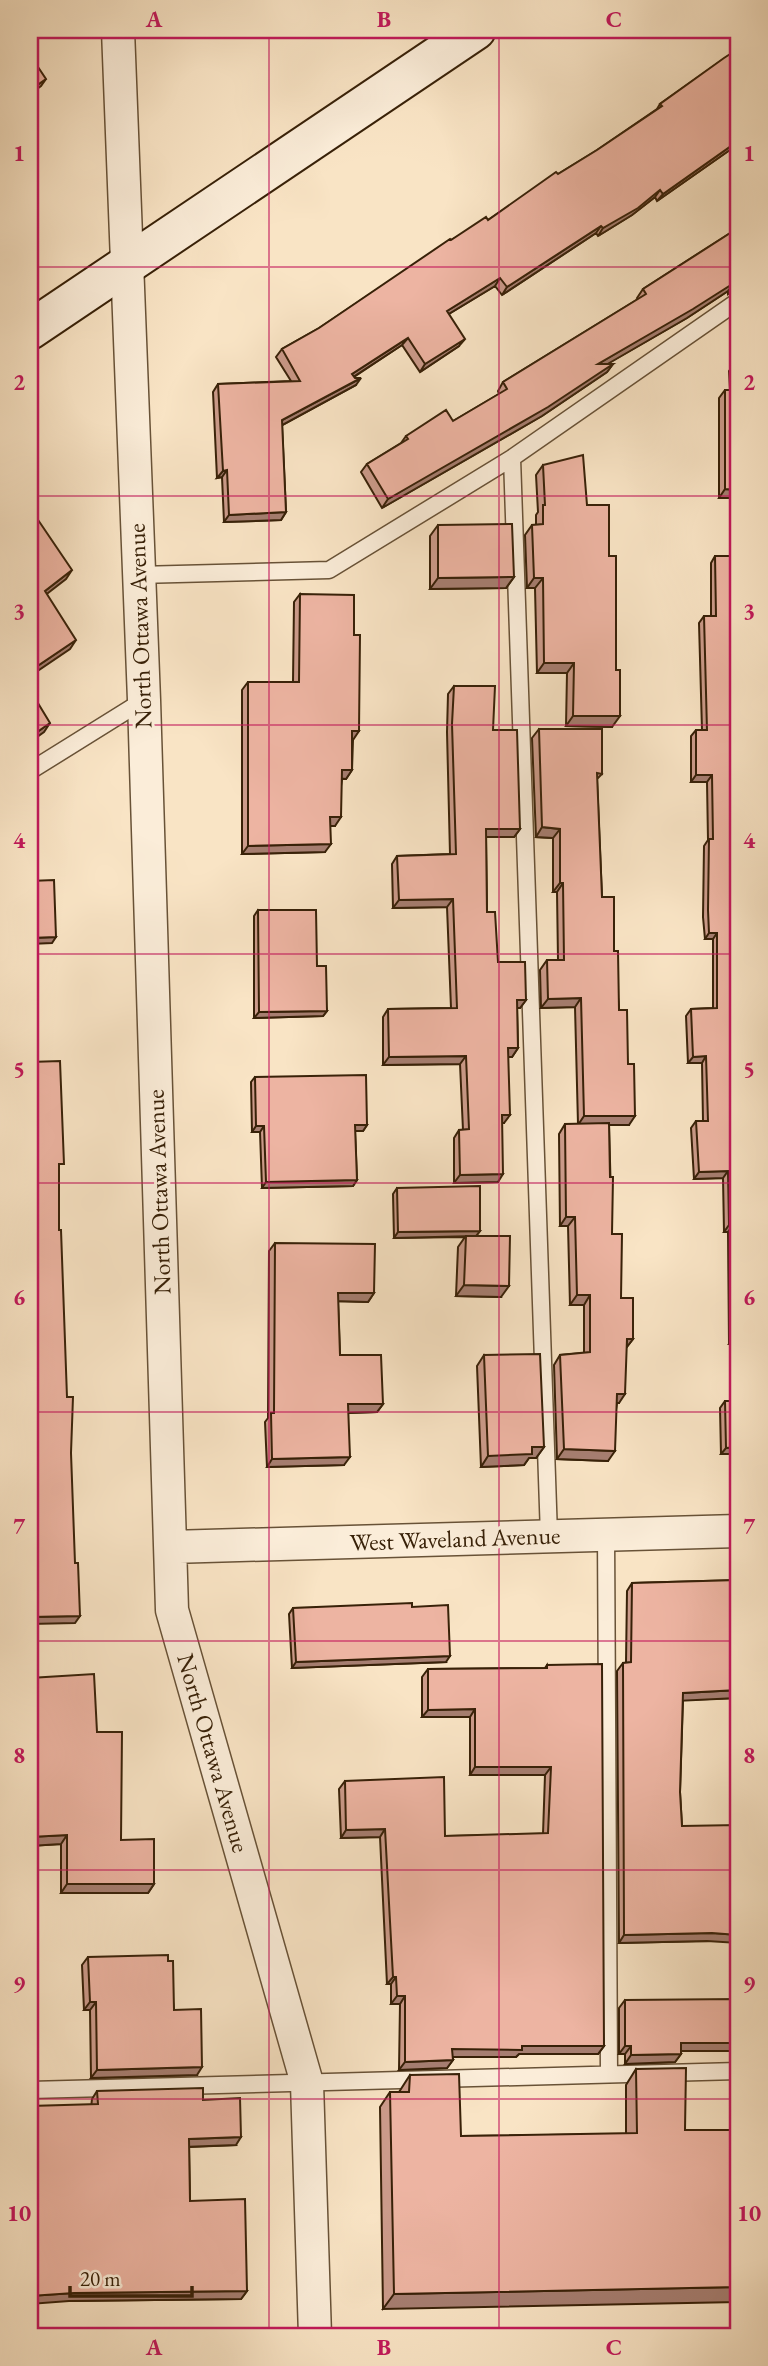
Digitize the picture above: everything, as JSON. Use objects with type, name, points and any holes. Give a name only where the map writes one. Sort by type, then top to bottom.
[{"type":"main road","points":[[30,330],[476,30]]},
{"type":"street","name":"North Ottawa Avenue","points":[[118,30],[144,700],[172,1611],[307,2083],[314,2336]]},
{"type":"street","name":"West Waveland Avenue","points":[[171,1547],[738,1531]]},
{"type":"lane","points":[[138,575],[329,570],[512,458],[738,301]]},
{"type":"lane","points":[[512,458],[549,1536]]},
{"type":"lane","points":[[30,771],[144,700]]},
{"type":"lane","points":[[606,1535],[609,2074]]},
{"type":"lane","points":[[30,2090],[738,2071]]},
{"type":"building","points":[[738,49],[738,141],[663,194],[660,190],[638,208],[603,228],[601,226],[507,287],[500,278],[447,311],[465,339],[425,364],[408,338],[352,374],[355,378],[361,378],[282,420],[286,512],[229,515],[227,470],[223,471],[218,384],[300,381],[282,349],[319,328],[450,239],[486,217],[488,220],[556,172],[558,174],[597,150]]},
{"type":"building","points":[[30,55],[46,79],[30,90]]},
{"type":"building","points":[[738,228],[738,283],[598,364],[613,364],[548,407],[388,499],[367,464],[408,439],[406,436],[446,410],[453,421],[507,389],[503,382],[646,294],[643,289]]},
{"type":"building","points":[[735,363],[738,363],[738,490],[725,489],[725,390],[736,390]]},
{"type":"building","points":[[583,455],[587,505],[609,505],[609,556],[616,556],[616,670],[620,670],[620,716],[573,716],[574,663],[544,663],[543,578],[534,578],[532,525],[543,524],[543,465]]},
{"type":"building","points":[[32,511],[72,570],[45,591],[76,640],[30,671],[30,512]]},
{"type":"building","points":[[512,524],[514,577],[438,578],[438,525]]},
{"type":"building","points":[[715,556],[738,556],[738,1337],[734,1337],[733,1225],[729,1225],[728,1171],[699,1172],[696,1121],[708,1121],[706,1056],[693,1057],[691,1009],[717,1008],[717,933],[709,933],[708,910],[709,839],[713,839],[712,775],[696,775],[696,730],[707,730],[704,616],[716,616]]},
{"type":"building","points":[[300,594],[354,595],[354,635],[360,635],[359,731],[352,731],[352,770],[342,770],[341,817],[330,817],[331,844],[248,846],[248,682],[299,682]]},
{"type":"building","points":[[454,686],[495,686],[493,730],[517,730],[520,829],[486,829],[487,912],[495,912],[498,962],[525,962],[526,1000],[517,1000],[518,1048],[508,1048],[510,1115],[502,1115],[503,1174],[460,1175],[459,1130],[469,1129],[466,1056],[389,1057],[388,1009],[457,1008],[453,899],[399,900],[397,856],[456,854],[452,724]]},
{"type":"building","points":[[30,690],[50,723],[30,737]]},
{"type":"building","points":[[539,729],[602,729],[602,774],[597,773],[602,897],[614,897],[614,951],[618,951],[619,1010],[627,1010],[628,1064],[634,1064],[635,1116],[584,1116],[581,998],[548,999],[547,960],[564,960],[563,883],[560,883],[560,829],[542,827]]},
{"type":"building","points":[[54,880],[56,937],[30,938],[30,881]]},
{"type":"building","points":[[258,910],[316,910],[317,966],[326,966],[327,1011],[259,1012]]},
{"type":"building","points":[[60,1061],[64,1164],[59,1164],[59,1230],[67,1397],[73,1397],[71,1453],[80,1616],[30,1617],[30,1062]]},
{"type":"building","points":[[366,1075],[367,1125],[355,1125],[357,1180],[266,1182],[264,1126],[256,1126],[255,1077]]},
{"type":"building","points":[[609,1123],[610,1177],[613,1177],[612,1234],[622,1234],[621,1298],[633,1298],[633,1339],[627,1339],[625,1394],[617,1394],[615,1451],[564,1449],[560,1355],[590,1352],[590,1295],[577,1295],[575,1217],[566,1217],[565,1124]]},
{"type":"building","points":[[480,1186],[480,1231],[398,1232],[397,1188]]},
{"type":"building","points":[[466,1236],[510,1236],[509,1286],[464,1285]]},
{"type":"building","points":[[275,1243],[375,1244],[374,1293],[338,1293],[340,1355],[381,1355],[383,1404],[348,1404],[350,1457],[272,1459]]},
{"type":"building","points":[[540,1354],[544,1447],[532,1447],[532,1454],[488,1456],[484,1355]]},
{"type":"building","points":[[725,1401],[738,1401],[738,1447],[726,1448]]},
{"type":"building","points":[[738,1580],[738,1690],[683,1693],[680,1792],[682,1826],[738,1825],[738,1935],[624,1935],[623,1663],[631,1662],[632,1583]]},
{"type":"building","points":[[412,1603],[412,1607],[448,1605],[450,1656],[296,1662],[293,1608]]},
{"type":"building","points":[[602,1664],[604,2046],[522,2046],[522,2050],[452,2049],[453,2060],[405,2062],[405,1996],[397,1996],[396,1977],[393,1977],[385,1829],[346,1830],[345,1781],[444,1777],[445,1836],[548,1833],[551,1767],[475,1767],[475,1709],[428,1710],[428,1669],[547,1668],[547,1665]]},
{"type":"building","points":[[94,1674],[97,1732],[122,1732],[121,1840],[154,1839],[154,1884],[67,1884],[67,1835],[30,1837],[30,1678]]},
{"type":"building","points":[[168,1955],[168,1961],[173,1961],[174,2010],[201,2009],[202,2067],[97,2070],[96,2002],[90,2002],[88,1957]]},
{"type":"building","points":[[738,1999],[738,2043],[681,2043],[681,2054],[631,2055],[631,2046],[625,2046],[625,2000]]},
{"type":"building","points":[[686,2068],[685,2130],[738,2130],[738,2287],[394,2294],[390,2092],[409,2092],[410,2075],[459,2074],[461,2136],[637,2133],[636,2069]]},
{"type":"building","points":[[203,2088],[203,2100],[240,2098],[241,2137],[189,2139],[190,2201],[245,2199],[247,2291],[30,2296],[30,2106],[98,2104],[97,2091]]}]
